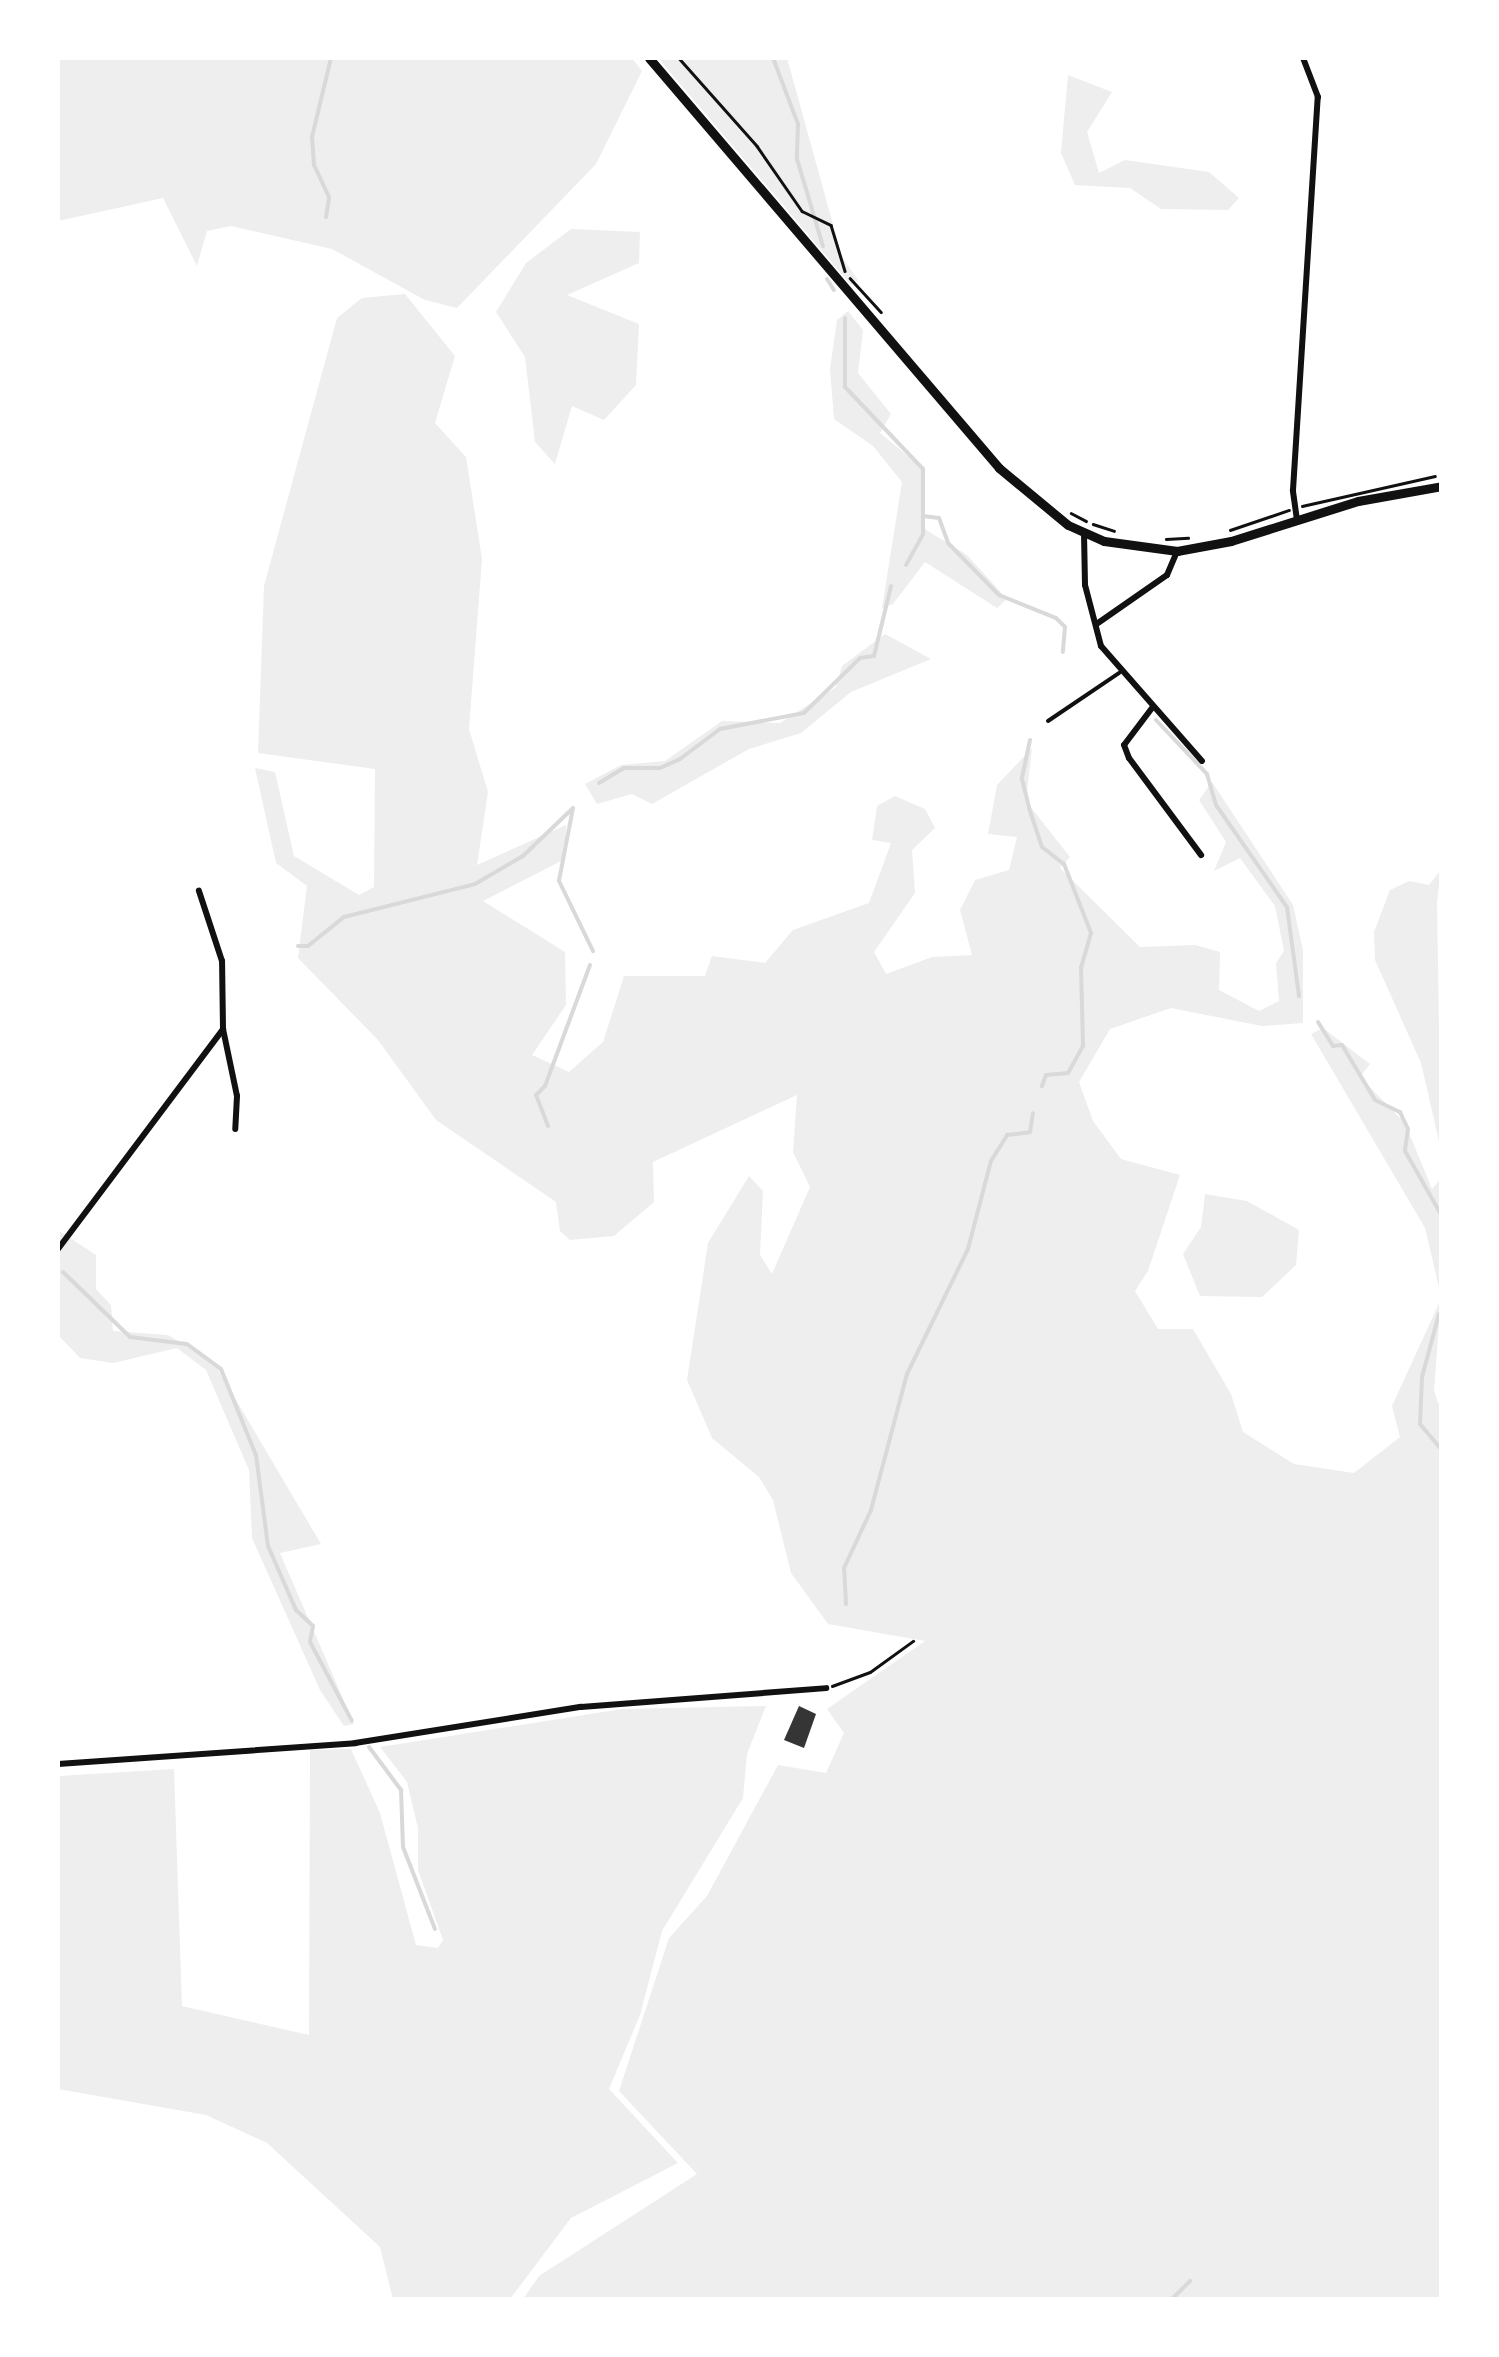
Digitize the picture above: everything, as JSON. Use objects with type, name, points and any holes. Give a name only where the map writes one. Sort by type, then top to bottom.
[{"type":"main road","points":[[650,58],[999,468],[1043,509],[1084,533],[1129,546],[1177,550],[1296,514],[1442,486]]},
{"type":"street","points":[[1296,514],[1318,97],[1303,58]]},
{"type":"street","points":[[1084,533],[1085,585],[1101,646],[1119,673],[1202,761]]},
{"type":"street","points":[[1098,623],[1167,576],[1177,550]]},
{"type":"street","points":[[1152,708],[1124,745],[1128,758],[1201,856]]},
{"type":"street","points":[[199,891],[222,961],[222,1029],[237,1096],[236,1128]]},
{"type":"street","points":[[58,1250],[222,1029]]},
{"type":"street","points":[[58,1764],[354,1743],[582,1708],[826,1688]]},
{"type":"lane","points":[[1048,721],[1119,673]]},
{"type":"path","points":[[679,58],[810,218],[831,226],[844,270],[885,318]]},
{"type":"path","points":[[1061,507],[1120,533]]},
{"type":"path","points":[[1229,530],[1296,514]]},
{"type":"path","points":[[1153,538],[1197,537]]},
{"type":"path","points":[[826,1688],[870,1672],[913,1640]]},
{"type":"shaded area","points":[[58,58],[632,58],[642,71],[596,164],[457,308],[425,300],[332,249],[231,226],[207,231],[197,266],[163,198],[58,221]]},
{"type":"shaded area","points":[[658,58],[787,58],[842,257],[858,280],[851,285]]},
{"type":"shaded area","points":[[1068,75],[1112,92],[1087,132],[1099,173],[1125,160],[1209,172],[1239,198],[1228,210],[1161,209],[1130,188],[1075,185],[1061,153]]},
{"type":"shaded area","points":[[571,229],[640,232],[639,263],[567,295],[639,324],[636,385],[604,420],[572,406],[555,464],[535,442],[525,357],[496,312],[526,263]]},
{"type":"shaded area","points":[[405,294],[455,356],[435,423],[466,457],[482,559],[469,729],[488,792],[477,865],[566,825],[565,859],[483,901],[565,952],[566,1005],[532,1055],[569,1072],[603,1042],[624,976],[705,976],[712,956],[765,963],[793,930],[869,903],[891,843],[872,840],[877,806],[895,796],[925,809],[935,828],[912,850],[915,893],[874,952],[886,974],[932,957],[972,955],[960,910],[975,880],[1009,870],[1017,837],[988,834],[997,785],[1032,748],[1026,801],[1070,857],[1060,868],[1140,947],[1195,945],[1220,952],[1219,990],[1259,1011],[1279,1001],[1276,963],[1284,951],[1275,906],[1240,858],[1214,871],[1226,842],[1199,800],[1212,782],[1293,905],[1303,950],[1303,1023],[1262,1026],[1171,1008],[1110,1029],[1079,1082],[1093,1121],[1121,1159],[1180,1175],[1148,1271],[1135,1291],[1158,1329],[1193,1329],[1231,1394],[1243,1432],[1294,1464],[1354,1473],[1400,1437],[1392,1406],[1441,1299],[1434,1391],[1442,1413],[1441,2299],[523,2299],[539,2276],[697,2174],[619,2091],[669,1938],[707,1896],[778,1765],[826,1773],[844,1733],[827,1709],[925,1641],[828,1624],[791,1573],[773,1500],[759,1477],[712,1438],[687,1380],[708,1243],[749,1176],[763,1191],[760,1255],[772,1274],[810,1187],[793,1152],[797,1095],[653,1162],[654,1202],[614,1236],[570,1240],[560,1231],[556,1202],[436,1120],[378,1040],[298,958],[307,886],[276,863],[255,768],[275,772],[294,856],[359,895],[374,887],[375,769],[258,753],[264,586],[337,318],[362,298]]},
{"type":"shaded area","points":[[848,311],[863,330],[858,373],[891,414],[880,433],[925,470],[923,528],[967,555],[1007,599],[997,608],[925,562],[893,604],[882,608],[902,482],[873,446],[834,419],[830,369],[837,320]]},
{"type":"shaded area","points":[[885,634],[931,659],[851,692],[801,733],[749,749],[652,804],[632,794],[597,804],[585,784],[621,765],[665,761],[722,721],[780,723],[836,687],[842,666]]},
{"type":"shaded area","points":[[1441,870],[1437,902],[1441,1150],[1421,1063],[1375,960],[1374,932],[1390,890],[1409,881],[1429,885]]},
{"type":"shaded area","points":[[1323,1028],[1370,1064],[1360,1077],[1405,1123],[1432,1189],[1441,1179],[1441,1296],[1425,1228],[1311,1034]]},
{"type":"shaded area","points":[[1205,1194],[1247,1201],[1299,1230],[1296,1265],[1262,1297],[1200,1296],[1183,1254],[1201,1227]]},
{"type":"shaded area","points":[[58,1230],[96,1255],[96,1289],[111,1305],[113,1331],[168,1335],[213,1361],[321,1544],[280,1553],[354,1724],[344,1726],[320,1690],[252,1538],[249,1470],[206,1370],[177,1348],[113,1363],[80,1358],[58,1335]]},
{"type":"shaded area","points":[[766,1706],[747,1754],[743,1798],[662,1931],[640,2015],[609,2089],[678,2163],[571,2218],[510,2299],[393,2299],[380,2247],[267,2143],[206,2115],[58,2089],[58,1776],[174,1769],[182,2006],[309,2035],[310,1750],[351,1749],[380,1813],[416,1945],[438,1948],[443,1940],[418,1870],[418,1828],[407,1782],[380,1747],[622,1709]]},
{"type":"building","points":[[799,1706],[816,1714],[804,1748],[784,1740]]},
{"type":"waterway","points":[[326,217],[329,197],[314,165],[312,137],[331,58]]},
{"type":"waterway","points":[[773,58],[798,124],[797,159],[823,246]]},
{"type":"waterway","points":[[827,279],[834,290]]},
{"type":"waterway","points":[[845,318],[845,387],[923,469],[923,516],[939,518],[948,543],[999,595],[1056,618],[1065,627],[1063,652]]},
{"type":"waterway","points":[[906,565],[923,534],[923,516]]},
{"type":"waterway","points":[[599,783],[624,768],[660,768],[680,759],[720,729],[804,713],[860,658],[874,656],[891,586]]},
{"type":"waterway","points":[[1156,720],[1207,774],[1216,805],[1287,907],[1299,996]]},
{"type":"waterway","points":[[1030,740],[1022,779],[1029,808],[1042,847],[1064,864],[1091,933],[1081,968],[1083,1046],[1068,1073],[1046,1075],[1042,1086]]},
{"type":"waterway","points":[[573,808],[559,881],[593,951]]},
{"type":"waterway","points":[[298,946],[308,946],[344,917],[475,884],[523,856],[573,808]]},
{"type":"waterway","points":[[548,1126],[536,1095],[545,1086],[590,965]]},
{"type":"waterway","points":[[1318,1022],[1333,1046],[1342,1045],[1375,1100],[1400,1112],[1408,1129],[1405,1151],[1442,1216]]},
{"type":"waterway","points":[[846,1604],[844,1568],[871,1510],[907,1374],[968,1249],[991,1161],[1007,1135],[1030,1132],[1033,1113]]},
{"type":"waterway","points":[[63,1272],[130,1337],[187,1344],[221,1369],[256,1455],[268,1546],[296,1610],[313,1626],[310,1642],[352,1721]]},
{"type":"waterway","points":[[1439,1314],[1422,1377],[1420,1424],[1442,1450]]},
{"type":"waterway","points":[[369,1747],[401,1790],[403,1847],[435,1929]]},
{"type":"waterway","points":[[1171,2300],[1190,2281]]}]
